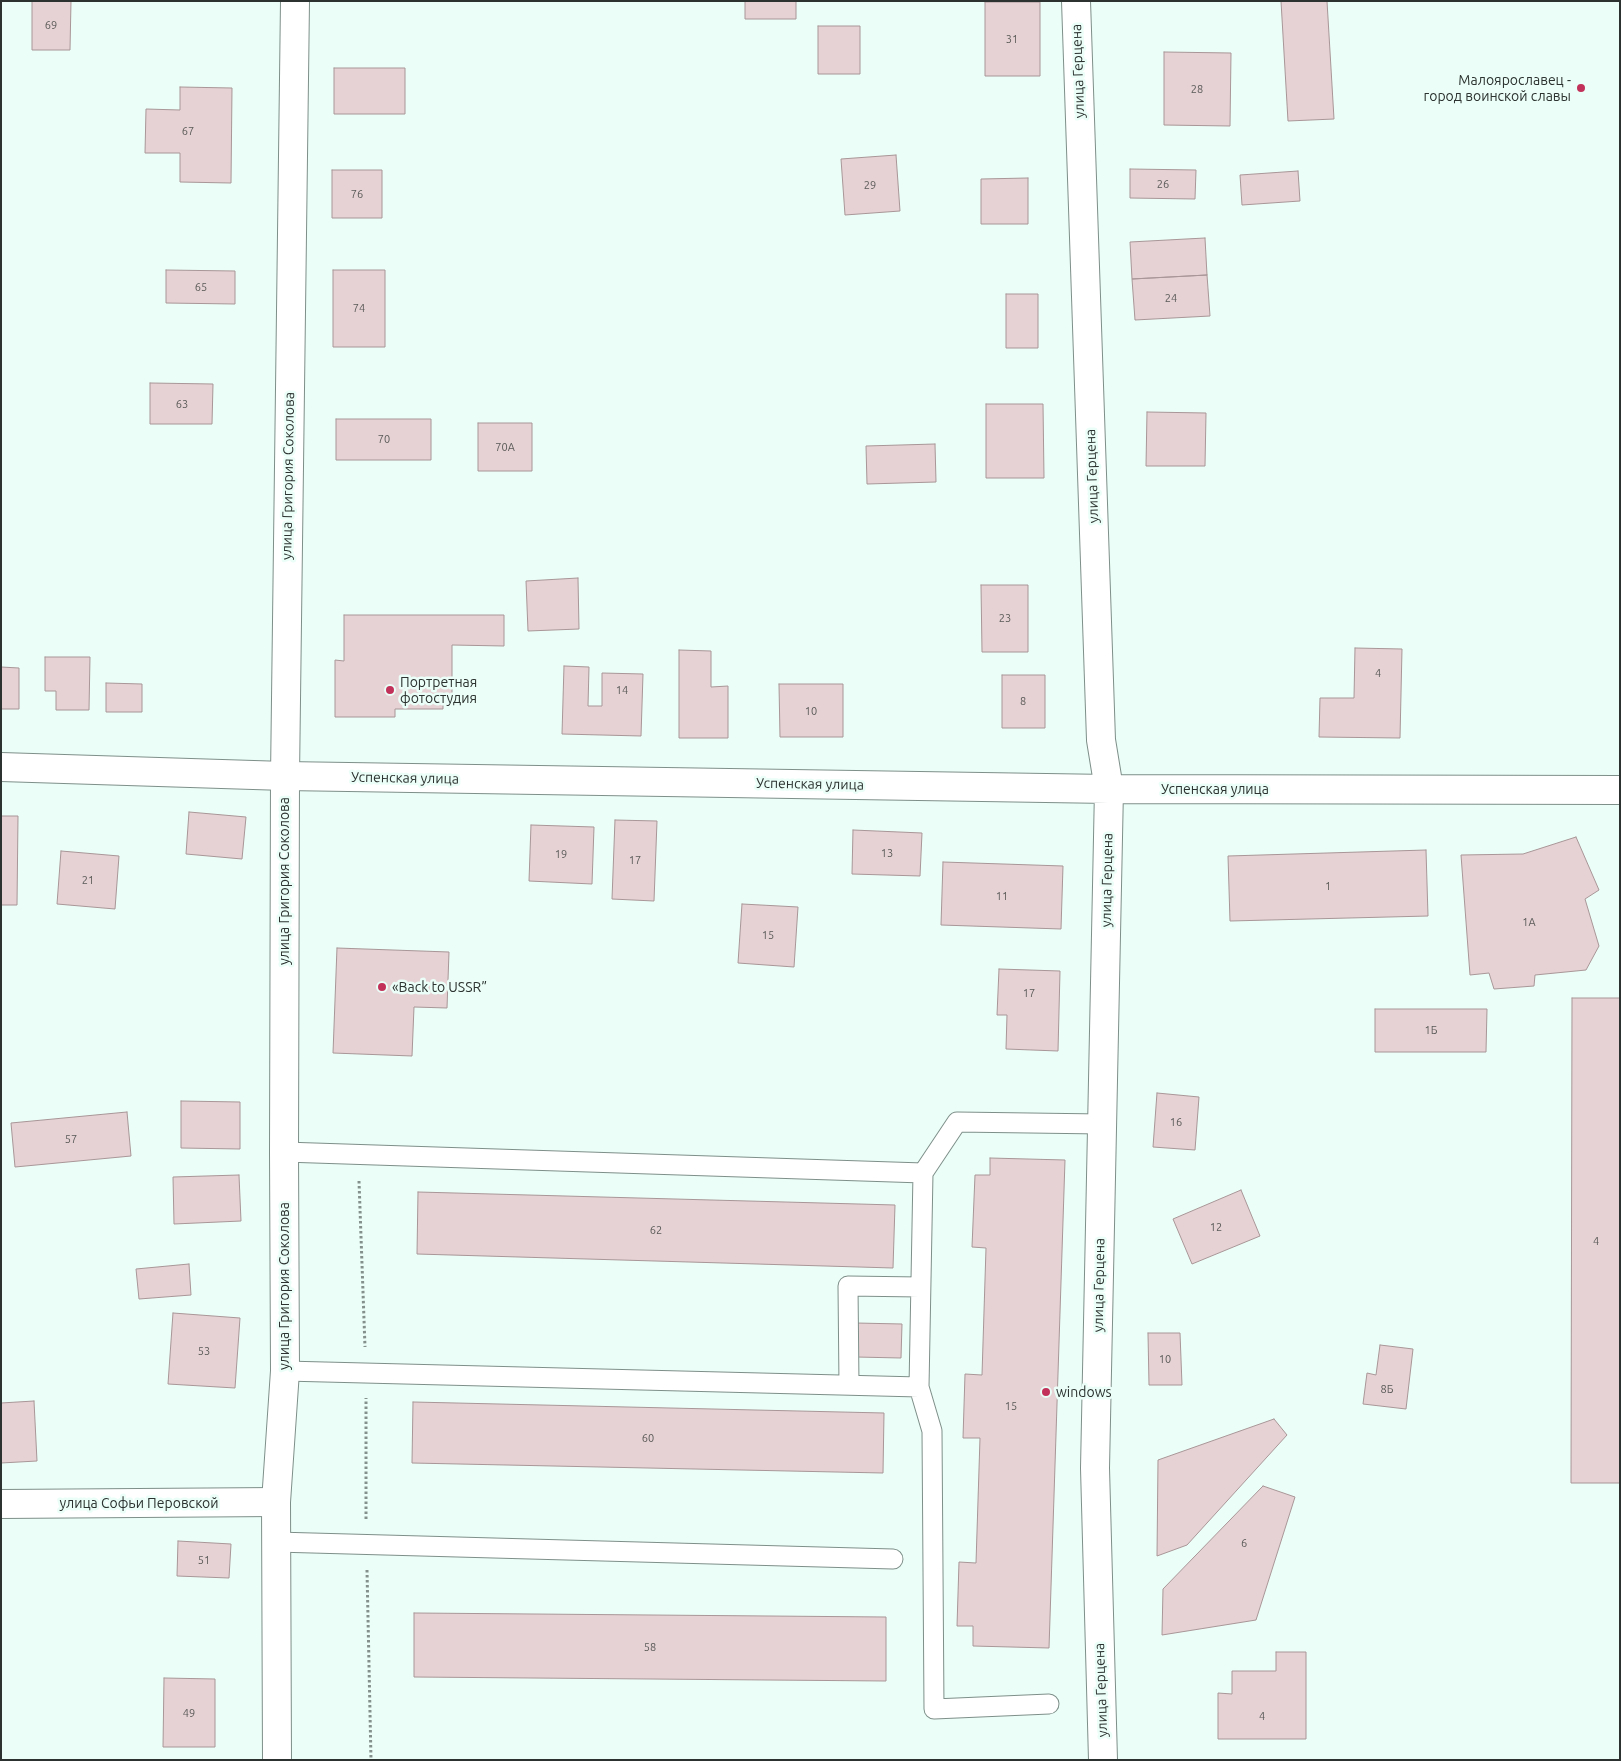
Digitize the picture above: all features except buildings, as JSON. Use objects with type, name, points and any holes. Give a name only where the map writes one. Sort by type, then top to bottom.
[{"type":"street","name":"улица Григория Соколова","points":[[277,1760],[276,1502],[285,1371],[284,776],[294,1]]},
{"type":"street","name":"улица Герцена","points":[[1076,1],[1101,740],[1109,789],[1095,1468],[1103,1760]]},
{"type":"street","name":"Успенская улица","points":[[1,767],[284,776],[1109,789],[1620,790]]},
{"type":"street","name":"улица Софьи Перовской","points":[[1,1504],[276,1502]]},
{"type":"lane","points":[[1048,1704],[934,1709],[932,1431],[918,1387],[923,1173],[957,1122],[1102,1124]]},
{"type":"lane","points":[[284,1152],[923,1173]]},
{"type":"lane","points":[[849,1385],[848,1286],[920,1287]]},
{"type":"lane","points":[[285,1371],[918,1387]]},
{"type":"lane","points":[[276,1542],[893,1559]]},
{"type":"path","points":[[358,1154],[366,1373],[366,1545],[371,1760]]},
{"type":"place","name":"Малоярославец - город воинской славы","points":[[1581,88]]},
{"type":"place","name":"Портретная фотостудия","points":[[390,690]]},
{"type":"place","name":"«Back to USSR”","points":[[382,987]]},
{"type":"place","name":"windows","points":[[1046,1392]]}]
